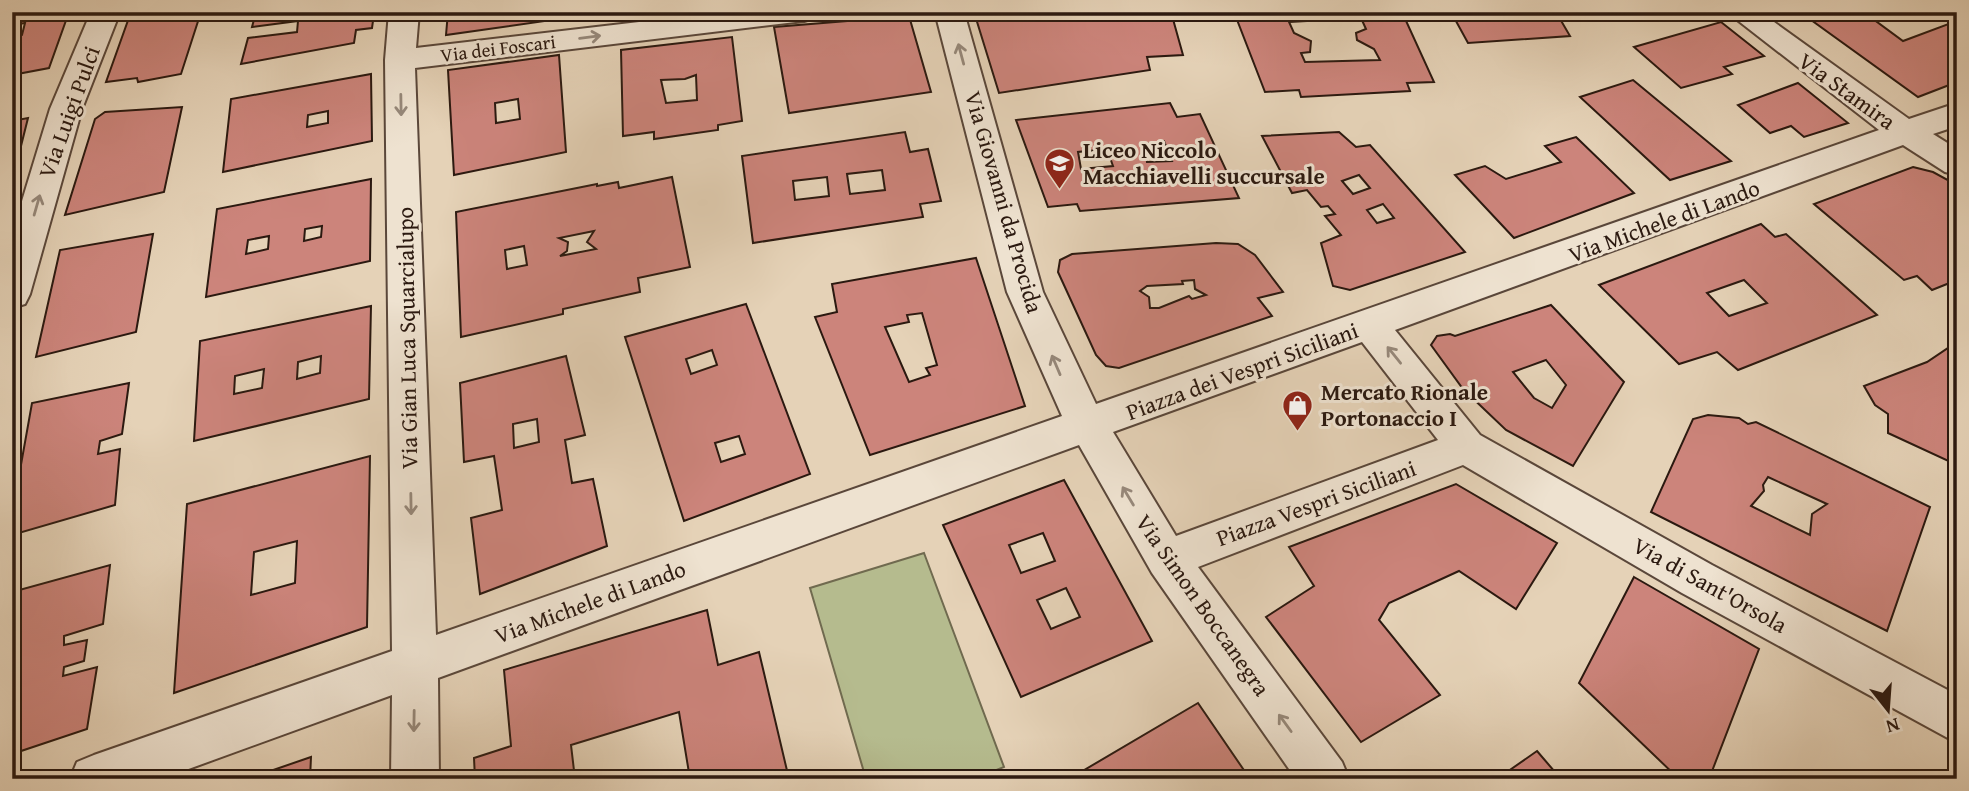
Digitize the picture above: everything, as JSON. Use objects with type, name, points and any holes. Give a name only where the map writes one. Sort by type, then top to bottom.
[{"type":"street","name":"Via Luigi Pulci","points":[[12,294],[62,121],[106,12]]},
{"type":"street","name":"Via Gian Luca Squarcialupo","points":[[404,12],[400,60],[415,663],[415,779]]},
{"type":"street","name":"Via dei Foscari","points":[[400,60],[804,12]]},
{"type":"street","name":"Via Giovanni da Procida","points":[[949,12],[1026,292],[1068,392],[1087,426]]},
{"type":"street","name":"Via Stamira","points":[[1741,12],[1905,132],[1957,164]]},
{"type":"street","name":"Via Michele di Lando","points":[[1370,325],[1957,114]]},
{"type":"street","name":"Piazza dei Vespri Siciliani","points":[[1087,426],[1370,325],[1466,447]]},
{"type":"street","name":"Via Simon Boccanegra","points":[[1087,426],[1167,559],[1325,779]]},
{"type":"street","name":"Via Michele di Lando","points":[[94,779],[1087,426]]},
{"type":"street","name":"Piazza Vespri Siciliani","points":[[1167,559],[1466,447]]},
{"type":"street","name":"Via di Sant'Orsola","points":[[1466,447],[1697,579],[1957,720]]},
{"type":"green space","points":[[924,553],[1004,767],[974,779],[866,779],[810,588]]},
{"type":"building","points":[[12,12],[69,12],[49,68],[12,75],[12,37],[22,35],[25,23],[12,25]]},
{"type":"building","points":[[131,12],[201,12],[181,74],[138,82],[137,78],[106,82]]},
{"type":"building","points":[[256,12],[358,12],[358,16],[374,14],[372,28],[356,30],[354,43],[241,64],[248,38],[297,32],[298,21],[252,27]]},
{"type":"building","points":[[448,12],[573,12],[573,17],[446,35]]},
{"type":"building","points":[[614,12],[667,12],[614,18]]},
{"type":"building","points":[[974,12],[1171,12],[1183,55],[1147,57],[1150,70],[999,93]]},
{"type":"building","points":[[1234,12],[1402,12],[1434,82],[1407,83],[1410,91],[1301,97],[1299,90],[1265,92]],"holes":[[[1361,18],[1366,29],[1356,33],[1357,40],[1374,49],[1380,60],[1305,62],[1301,53],[1310,52],[1311,41],[1294,33],[1289,22]]]},
{"type":"building","points":[[1451,12],[1556,12],[1570,36],[1468,43]]},
{"type":"building","points":[[1800,12],[1868,12],[1865,13],[1903,41],[1951,23],[1957,27],[1957,82],[1918,97]]},
{"type":"building","points":[[909,16],[931,92],[789,113],[774,27]]},
{"type":"building","points":[[1721,22],[1764,56],[1724,67],[1732,74],[1681,88],[1634,47]]},
{"type":"building","points":[[732,37],[742,121],[718,125],[718,130],[654,139],[654,132],[623,136],[621,50]],"holes":[[[696,75],[697,100],[666,103],[661,80],[685,79]]]},
{"type":"building","points":[[559,55],[566,152],[454,175],[448,70]],"holes":[[[518,99],[520,119],[496,123],[495,103]]]},
{"type":"building","points":[[371,74],[372,141],[223,172],[231,99]],"holes":[[[328,111],[328,123],[307,127],[308,115]]]},
{"type":"building","points":[[1633,80],[1731,161],[1670,180],[1580,97]]},
{"type":"building","points":[[1798,83],[1848,123],[1804,137],[1791,126],[1770,133],[1738,105]]},
{"type":"building","points":[[1170,103],[1177,117],[1200,114],[1239,198],[1080,211],[1077,204],[1048,207],[1016,120]],"holes":[[[1164,141],[1172,161],[1147,162],[1145,144]],[[1107,149],[1113,166],[1081,169],[1078,152]]]},
{"type":"building","points":[[182,107],[164,192],[65,215],[95,119],[105,112]]},
{"type":"building","points":[[28,118],[12,182],[12,121]]},
{"type":"building","points":[[905,132],[910,152],[928,149],[941,201],[920,204],[923,217],[753,243],[742,156]],"holes":[[[882,170],[885,190],[850,194],[847,174]],[[827,177],[829,196],[795,200],[793,181]]]},
{"type":"building","points":[[1339,132],[1356,147],[1370,145],[1465,252],[1350,290],[1333,286],[1321,243],[1341,235],[1325,216],[1335,214],[1328,206],[1321,207],[1307,190],[1292,193],[1262,136]],"holes":[[[1359,175],[1370,188],[1353,194],[1342,181]],[[1383,204],[1394,218],[1377,223],[1367,210]]]},
{"type":"building","points":[[1576,137],[1634,193],[1514,238],[1455,175],[1485,166],[1506,179],[1561,162],[1545,146]]},
{"type":"building","points":[[1913,167],[1933,172],[1957,185],[1957,280],[1932,290],[1917,276],[1904,280],[1814,204]]},
{"type":"building","points":[[672,177],[690,267],[638,278],[640,292],[563,309],[563,314],[461,337],[456,212],[597,184],[618,182],[619,188]],"holes":[[[594,231],[587,242],[596,249],[560,256],[567,251],[568,242],[559,238]],[[524,246],[527,265],[507,269],[505,250]]]},
{"type":"building","points":[[371,179],[370,261],[206,297],[217,209]],"holes":[[[322,226],[321,237],[304,241],[305,229]],[[269,236],[268,249],[246,254],[248,240]]]},
{"type":"building","points":[[1761,224],[1775,237],[1786,234],[1877,315],[1738,370],[1717,352],[1679,364],[1599,285]],"holes":[[[1744,280],[1767,303],[1729,316],[1707,293]]]},
{"type":"building","points":[[153,234],[136,332],[36,357],[60,250]]},
{"type":"building","points":[[1216,243],[1238,244],[1255,255],[1283,292],[1258,298],[1272,316],[1119,368],[1106,366],[1096,355],[1058,272],[1060,260],[1072,254]],"holes":[[[1194,280],[1195,289],[1206,295],[1192,299],[1189,296],[1159,308],[1150,308],[1149,297],[1140,291],[1147,286],[1183,284],[1182,281]]]},
{"type":"building","points":[[976,258],[1025,406],[870,455],[815,317],[837,312],[832,284]],"holes":[[[922,313],[937,365],[926,368],[930,375],[909,382],[885,327],[909,322],[907,315]]]},
{"type":"building","points":[[746,304],[810,474],[684,521],[625,337]],"holes":[[[712,350],[717,365],[691,374],[686,359]],[[739,436],[745,454],[721,462],[715,443]]]},
{"type":"building","points":[[1551,305],[1624,382],[1573,466],[1506,430],[1463,389],[1431,345],[1437,336],[1455,336]],"holes":[[[1546,360],[1566,385],[1552,408],[1534,398],[1513,372]]]},
{"type":"building","points":[[371,306],[369,399],[194,441],[200,341]],"holes":[[[321,356],[320,373],[297,379],[298,362]],[[264,369],[262,388],[234,394],[235,376]]]},
{"type":"building","points":[[1948,348],[1957,353],[1957,465],[1888,433],[1888,414],[1875,405],[1864,386],[1927,362]]},
{"type":"building","points":[[566,356],[585,435],[565,440],[572,483],[593,479],[607,546],[480,594],[471,518],[502,510],[494,456],[464,462],[460,383]],"holes":[[[537,419],[539,442],[514,448],[513,424]]]},
{"type":"building","points":[[129,383],[122,434],[100,441],[98,454],[120,449],[115,505],[12,535],[12,515],[32,403]]},
{"type":"building","points":[[1708,415],[1739,418],[1748,424],[1756,422],[1930,507],[1887,631],[1651,512],[1693,419]],"holes":[[[1768,477],[1827,504],[1812,514],[1810,535],[1751,506],[1764,491],[1763,485]]]},
{"type":"building","points":[[370,456],[367,627],[174,693],[187,504]],"holes":[[[297,541],[295,583],[251,595],[254,552]]]},
{"type":"building","points":[[1064,480],[1152,641],[1021,697],[943,525]],"holes":[[[1043,533],[1055,561],[1021,573],[1009,545]],[[1066,588],[1080,617],[1051,629],[1037,600]]]},
{"type":"building","points":[[1456,484],[1557,543],[1516,609],[1459,571],[1389,603],[1379,620],[1440,695],[1361,742],[1266,617],[1314,586],[1289,547]]},
{"type":"building","points":[[110,565],[103,624],[64,636],[64,645],[87,640],[84,661],[64,667],[63,676],[97,667],[87,729],[12,754],[12,592]]},
{"type":"building","points":[[1634,577],[1759,649],[1709,779],[1679,779],[1579,683]]},
{"type":"building","points":[[707,610],[718,665],[759,652],[789,779],[690,779],[679,712],[571,745],[575,779],[475,779],[474,758],[511,746],[504,670]]},
{"type":"building","points":[[1198,703],[1250,779],[1069,779]]},
{"type":"building","points":[[1537,751],[1561,779],[1497,779]]},
{"type":"building","points":[[311,757],[310,779],[247,779]]},
{"type":"place","name":"Liceo Niccolo Macchiavelli succursale","points":[[1060,190]]},
{"type":"place","name":"Mercato Rionale Portonaccio I","points":[[1298,432]]}]
